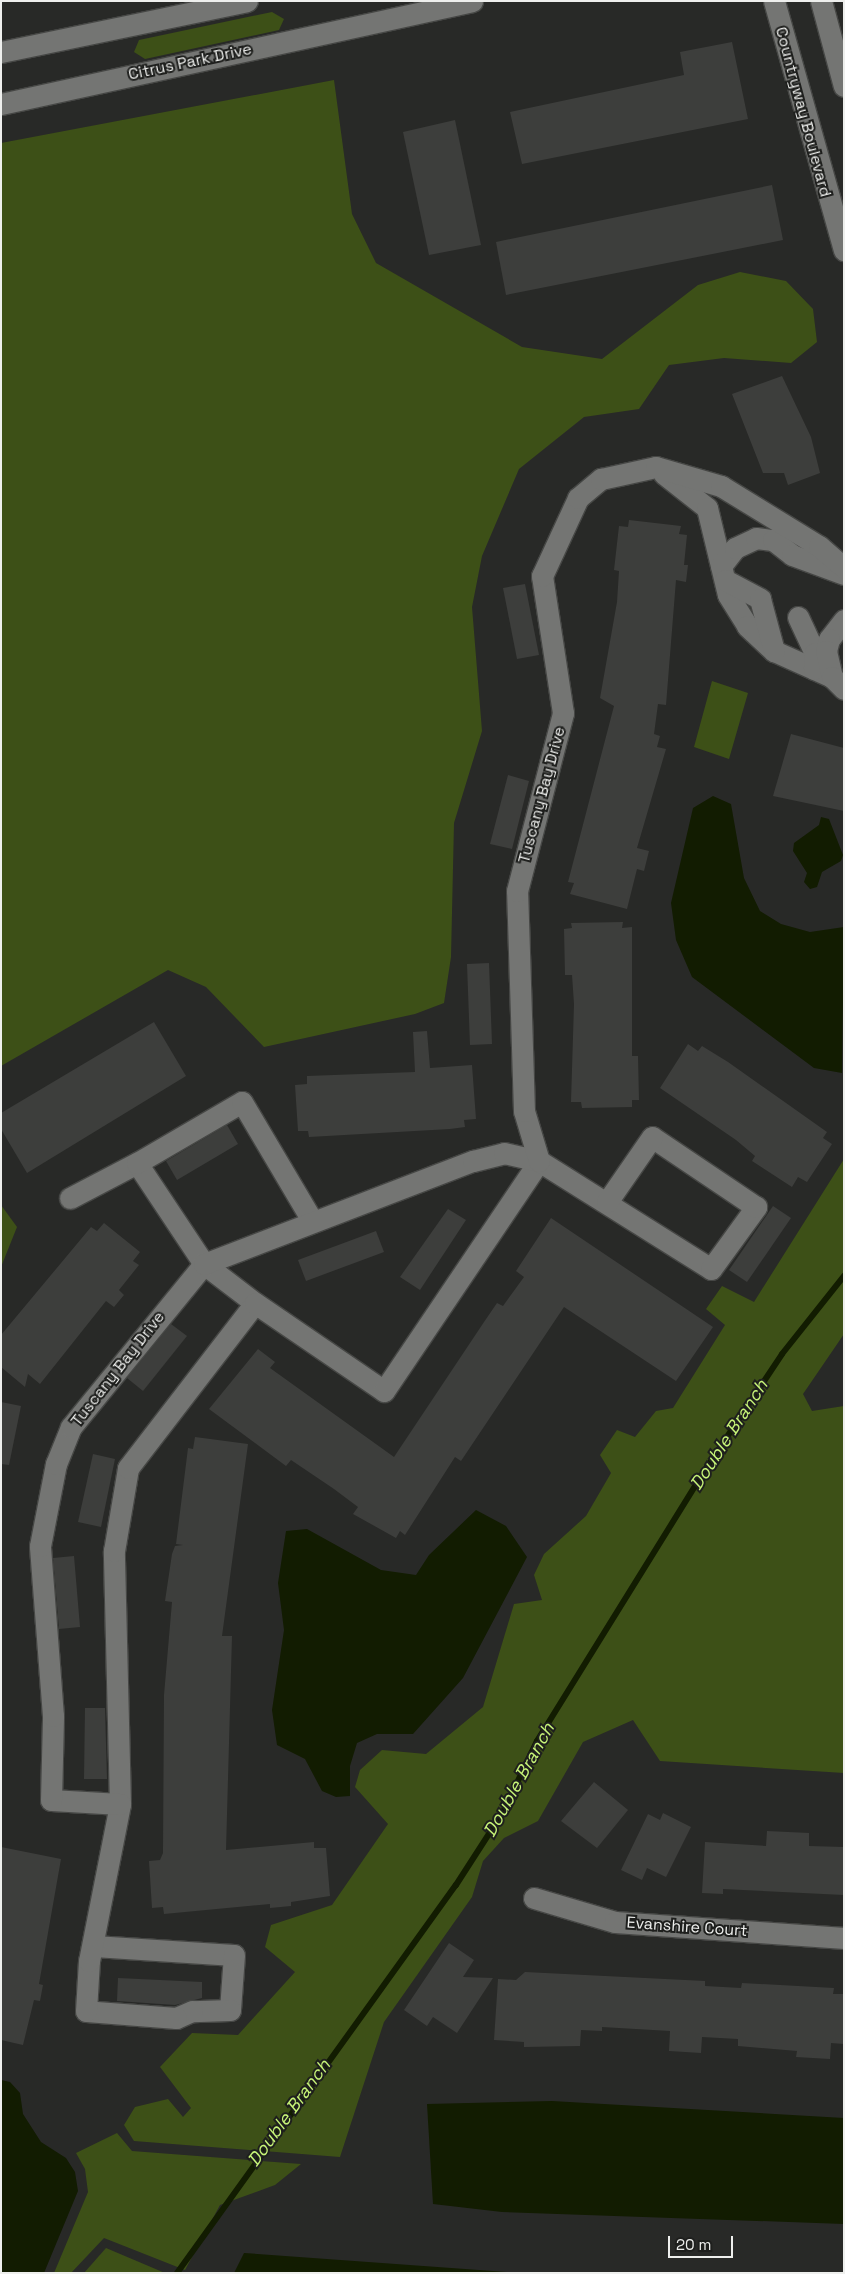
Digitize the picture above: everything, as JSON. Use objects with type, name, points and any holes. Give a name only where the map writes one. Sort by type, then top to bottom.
[{"type":"street","points":[[1,52],[247,1]]},
{"type":"street","name":"Citrus Park Drive","points":[[1,104],[472,1]]},
{"type":"street","name":"Countryway Boulevard","points":[[774,1],[844,250]]},
{"type":"street","points":[[821,1],[844,86]]},
{"type":"street","points":[[656,467],[707,508],[728,595],[747,626],[774,651],[827,665]]},
{"type":"street","name":"Tuscany Bay Drive","points":[[539,1160],[524,1111],[517,891],[563,713],[542,576],[578,498],[601,479],[656,467],[721,486],[819,546],[844,568]]},
{"type":"street","points":[[723,573],[735,548],[756,538],[773,540],[792,556],[844,574]]},
{"type":"street","points":[[798,616],[827,665]]},
{"type":"street","points":[[827,665],[844,620]]},
{"type":"street","points":[[70,1198],[242,1102],[313,1222]]},
{"type":"street","name":"Tuscany Bay Drive","points":[[120,1804],[51,1800],[53,1716],[40,1546],[56,1464],[72,1427],[204,1264],[473,1161],[504,1153],[539,1160],[711,1269],[756,1207],[652,1137],[607,1202]]},
{"type":"street","points":[[137,1162],[204,1264],[255,1303],[384,1391],[539,1160]]},
{"type":"street","points":[[94,1946],[234,1956],[230,2010],[192,2011],[176,2018],[86,2012],[89,1961],[94,1946],[120,1804],[120,1688],[114,1550],[128,1468],[255,1303]]},
{"type":"street","name":"Evanshire Court","points":[[534,1898],[615,1922],[844,1938]]},
{"type":"green space","points":[[272,12],[284,19],[279,30],[145,59],[134,52],[139,40]]},
{"type":"green space","points":[[334,80],[352,214],[376,263],[522,347],[602,359],[698,285],[740,272],[786,281],[813,309],[817,342],[791,363],[724,358],[669,365],[639,409],[584,417],[519,469],[482,556],[472,607],[482,731],[454,823],[451,957],[444,1003],[415,1014],[264,1047],[206,987],[168,970],[1,1066],[1,143]]},
{"type":"green space","points":[[712,681],[748,693],[729,759],[694,747]]},
{"type":"green space","points":[[844,1159],[844,1334],[803,1394],[812,1411],[844,1406],[844,1773],[660,1761],[633,1720],[583,1742],[538,1821],[504,1838],[483,1861],[472,1897],[384,2022],[340,2157],[134,2141],[124,2125],[135,2107],[168,2099],[183,2117],[191,2108],[160,2067],[192,2033],[238,2035],[295,1972],[265,1947],[271,1925],[332,1905],[388,1824],[355,1787],[360,1770],[382,1750],[426,1754],[483,1707],[514,1604],[542,1600],[534,1575],[544,1554],[586,1516],[611,1473],[600,1455],[617,1430],[635,1437],[656,1411],[673,1408],[725,1325],[706,1309],[722,1286],[754,1302]]},
{"type":"green space","points":[[1,1205],[17,1227],[1,1267]]},
{"type":"green space","points":[[117,2133],[132,2151],[301,2164],[275,2185],[220,2205],[185,2270],[104,2238],[71,2273],[54,2273],[88,2192],[85,2169],[76,2153]]},
{"type":"green space","points":[[106,2248],[165,2273],[84,2273]]},
{"type":"shaded area","points":[[713,796],[731,804],[744,878],[760,911],[781,924],[810,932],[844,927],[842,1073],[814,1068],[692,977],[676,940],[671,903],[693,808]]},
{"type":"shaded area","points":[[821,817],[829,819],[843,855],[841,861],[822,872],[817,887],[810,889],[804,882],[807,873],[793,851],[794,843],[819,825]]},
{"type":"shaded area","points":[[476,1510],[506,1526],[527,1557],[463,1678],[413,1734],[377,1734],[357,1743],[350,1766],[350,1796],[336,1797],[322,1791],[305,1759],[277,1745],[272,1710],[284,1630],[278,1583],[286,1531],[307,1529],[381,1570],[416,1575],[429,1555]]},
{"type":"shaded area","points":[[1,2080],[10,2082],[20,2093],[23,2114],[41,2142],[66,2158],[75,2172],[78,2191],[44,2273],[1,2273]]},
{"type":"shaded area","points":[[552,2101],[844,2118],[844,2224],[502,2212],[433,2204],[427,2104]]},
{"type":"shaded area","points":[[244,2253],[520,2273],[234,2273]]},
{"type":"building","points":[[732,42],[748,119],[522,164],[510,112],[684,75],[680,52]]},
{"type":"building","points":[[455,120],[481,245],[429,255],[403,132]]},
{"type":"building","points":[[772,185],[783,240],[506,295],[496,242]]},
{"type":"building","points":[[782,376],[811,437],[820,473],[788,485],[784,473],[763,473],[732,394]]},
{"type":"building","points":[[629,520],[681,526],[679,534],[687,535],[684,565],[688,565],[686,582],[676,580],[666,705],[658,704],[654,734],[660,736],[657,747],[666,749],[637,848],[649,851],[644,871],[637,869],[627,909],[570,894],[574,883],[568,882],[614,706],[600,698],[617,602],[619,571],[614,570],[619,526],[628,527]]},
{"type":"building","points":[[525,584],[539,655],[517,659],[503,588]]},
{"type":"building","points":[[791,734],[844,748],[844,811],[773,796]]},
{"type":"building","points":[[508,775],[529,781],[512,849],[490,844]]},
{"type":"building","points":[[623,922],[622,928],[632,927],[632,1056],[638,1056],[639,1100],[632,1100],[632,1107],[582,1108],[581,1102],[571,1102],[574,1004],[572,975],[565,975],[564,929],[572,928],[571,923]]},
{"type":"building","points":[[489,963],[492,1044],[470,1045],[467,964]]},
{"type":"building","points":[[154,1022],[186,1076],[27,1173],[1,1129],[1,1113]]},
{"type":"building","points":[[427,1031],[430,1068],[472,1065],[476,1119],[464,1120],[465,1127],[450,1129],[309,1137],[308,1131],[298,1131],[295,1085],[307,1084],[307,1076],[415,1072],[413,1032]]},
{"type":"building","points":[[688,1044],[698,1051],[702,1046],[728,1062],[827,1132],[823,1138],[832,1144],[807,1182],[798,1177],[792,1187],[752,1161],[755,1156],[736,1140],[660,1088]]},
{"type":"building","points":[[227,1125],[238,1144],[177,1180],[166,1161]]},
{"type":"building","points":[[773,1206],[791,1218],[747,1282],[729,1270]]},
{"type":"building","points":[[448,1209],[466,1220],[420,1290],[400,1277]]},
{"type":"building","points":[[551,1218],[713,1327],[676,1381],[564,1307],[461,1461],[455,1457],[405,1535],[400,1531],[396,1538],[353,1514],[358,1507],[334,1489],[291,1460],[286,1466],[209,1409],[258,1349],[275,1362],[270,1368],[394,1457],[497,1303],[503,1306],[524,1277],[516,1271]]},
{"type":"building","points":[[104,1223],[140,1252],[133,1261],[139,1265],[119,1290],[124,1295],[114,1307],[106,1301],[40,1384],[28,1374],[25,1387],[1,1367],[1,1335],[91,1227],[97,1231]]},
{"type":"building","points":[[376,1231],[384,1252],[306,1281],[298,1260]]},
{"type":"building","points":[[171,1324],[187,1336],[143,1391],[127,1378]]},
{"type":"building","points":[[1,1402],[21,1406],[9,1465],[1,1464]]},
{"type":"building","points":[[195,1437],[248,1444],[222,1636],[232,1636],[226,1850],[314,1842],[314,1848],[326,1848],[330,1896],[291,1902],[291,1906],[270,1908],[270,1904],[164,1914],[163,1907],[152,1908],[149,1861],[160,1860],[163,1853],[164,1695],[172,1602],[165,1601],[172,1554],[175,1546],[183,1545],[176,1544],[188,1448],[193,1449]]},
{"type":"building","points":[[93,1454],[115,1459],[101,1527],[78,1522]]},
{"type":"building","points":[[74,1556],[80,1627],[59,1629],[53,1558]]},
{"type":"building","points":[[85,1708],[105,1708],[107,1779],[84,1779]]},
{"type":"building","points":[[594,1782],[628,1810],[597,1848],[561,1821]]},
{"type":"building","points":[[663,1813],[691,1827],[666,1877],[647,1868],[642,1880],[621,1870],[648,1814],[660,1820]]},
{"type":"building","points":[[767,1831],[809,1833],[809,1846],[844,1847],[844,1895],[723,1889],[723,1894],[702,1893],[705,1842],[766,1846]]},
{"type":"building","points":[[1,1847],[61,1859],[39,1984],[43,1985],[40,2001],[34,2000],[23,2045],[1,2040]]},
{"type":"building","points":[[449,1943],[474,1960],[463,1977],[493,1978],[457,2033],[433,2017],[427,2026],[404,2010]]},
{"type":"building","points":[[525,1972],[705,1981],[705,1986],[741,1988],[742,1983],[834,1988],[833,1994],[844,1994],[844,2044],[831,2043],[830,2059],[796,2057],[797,2051],[738,2046],[738,2039],[702,2037],[701,2053],[669,2051],[670,2031],[602,2027],[602,2031],[581,2030],[580,2046],[524,2047],[524,2042],[494,2040],[498,1979],[516,1980]]},
{"type":"building","points":[[118,1978],[202,1982],[202,1998],[175,2005],[117,2001]]},
{"type":"waterway","name":"Double Branch","points":[[177,2273],[456,1885],[503,1812],[537,1741],[709,1464],[782,1354],[844,1276]]}]
